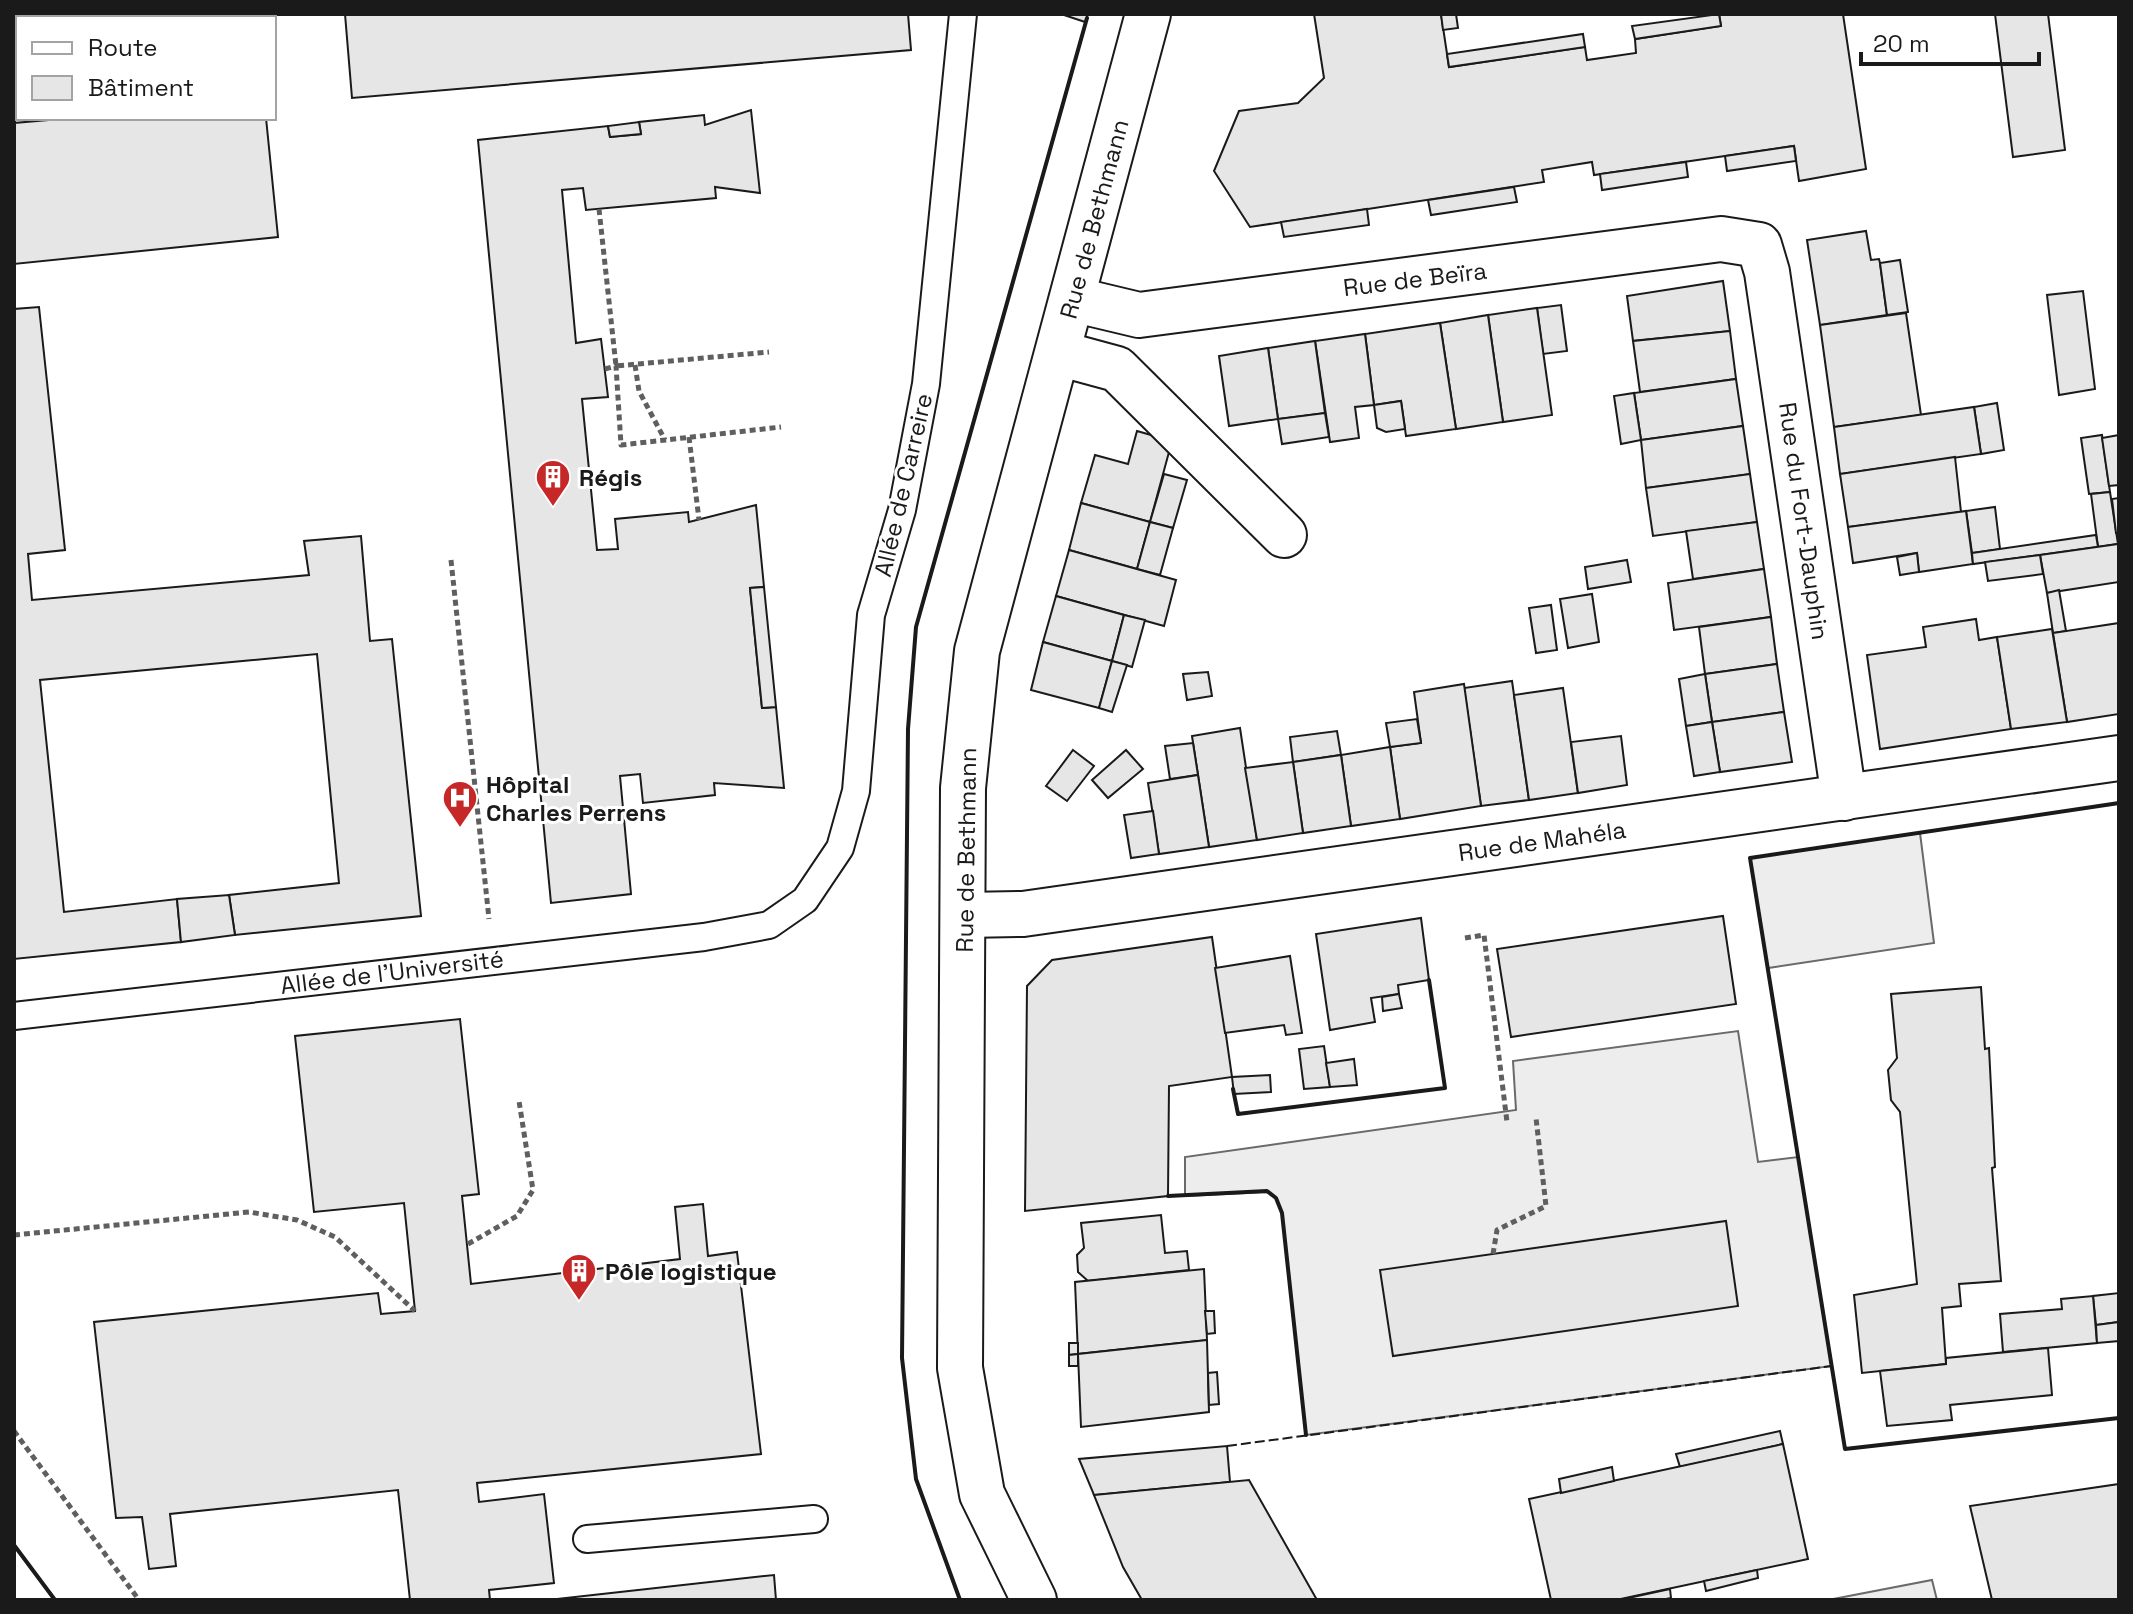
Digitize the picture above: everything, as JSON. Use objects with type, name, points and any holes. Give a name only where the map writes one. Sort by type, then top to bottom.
[{"type":"street","name":"Rue de Bethmann","points":[[1034,1600],[982,1494],[960,1368],[965,915],[963,788],[977,651],[1148,14]]},
{"type":"street","name":"Rue de Beïra","points":[[1072,299],[1139,315],[1721,239],[1759,245]]},
{"type":"street","name":"Rue du Fort-Dauphin","points":[[1759,245],[1770,288],[1844,798]]},
{"type":"street","points":[[1058,353],[1117,369],[1284,535]]},
{"type":"street","name":"Rue de Mahéla","points":[[965,915],[1038,912],[2119,758]]},
{"type":"lane","name":"Allée de Carreire","points":[[769,925],[805,900],[840,848],[856,791],[871,615],[902,510],[926,384],[963,14]]},
{"type":"lane","name":"Allée de l'Université","points":[[14,1016],[704,937],[769,925]]},
{"type":"lane","points":[[587,1539],[814,1519]]},
{"type":"path","points":[[599,209],[621,445],[781,427]]},
{"type":"path","points":[[605,369],[769,352]]},
{"type":"path","points":[[635,365],[639,391],[665,440]]},
{"type":"path","points":[[689,437],[699,520]]},
{"type":"path","points":[[451,560],[493,960]]},
{"type":"path","points":[[1465,938],[1484,935],[1507,1122]]},
{"type":"path","points":[[468,1244],[517,1216],[533,1190],[519,1101]]},
{"type":"path","points":[[1493,1254],[1497,1230],[1546,1206],[1536,1118]]},
{"type":"path","points":[[14,1235],[249,1212],[297,1220],[335,1237],[415,1311]]},
{"type":"path","points":[[14,1431],[139,1600]]},
{"type":"shaded area","points":[[1920,833],[1934,943],[1768,968],[1750,858]]},
{"type":"shaded area","points":[[1738,1031],[1758,1162],[1798,1157],[1832,1366],[1306,1435],[1282,1213],[1276,1198],[1267,1192],[1185,1196],[1185,1157],[1516,1110],[1513,1061]]},
{"type":"shaded area","points":[[1932,1580],[1937,1600],[1828,1600]]},
{"type":"building","points":[[121,14],[242,16],[122,16]]},
{"type":"building","points":[[345,14],[908,14],[911,50],[352,98]]},
{"type":"building","points":[[1061,14],[1088,14],[1085,22]]},
{"type":"building","points":[[1314,14],[1441,14],[1449,67],[1585,47],[1587,60],[1636,53],[1635,39],[1721,26],[1719,14],[1843,14],[1866,169],[1799,181],[1794,146],[1594,175],[1592,162],[1542,170],[1544,182],[1250,227],[1214,171],[1239,111],[1298,103],[1324,78]]},
{"type":"building","points":[[1441,14],[1456,14],[1458,28],[1443,30]]},
{"type":"building","points":[[1719,14],[1721,26],[1635,39],[1632,26]]},
{"type":"building","points":[[1995,14],[2048,14],[2065,150],[2013,157]]},
{"type":"building","points":[[1583,34],[1585,47],[1449,67],[1447,54]]},
{"type":"building","name":"Régis","points":[[751,110],[760,193],[715,187],[716,198],[586,210],[583,188],[562,190],[576,343],[601,339],[608,397],[582,399],[597,550],[618,549],[615,519],[688,512],[689,522],[756,505],[764,587],[750,588],[762,708],[776,707],[784,788],[714,783],[715,795],[643,803],[640,774],[620,776],[631,894],[551,903],[478,140],[608,126],[610,137],[641,134],[639,122],[704,115],[705,125]]},
{"type":"building","points":[[49,120],[266,120],[278,237],[14,264],[14,123]]},
{"type":"building","points":[[639,122],[641,134],[610,137],[608,126]]},
{"type":"building","points":[[1794,146],[1796,161],[1727,171],[1725,156]]},
{"type":"building","points":[[1686,162],[1688,177],[1602,190],[1600,174]]},
{"type":"building","points":[[1514,187],[1517,202],[1431,215],[1428,200]]},
{"type":"building","points":[[1367,209],[1369,225],[1284,237],[1281,222]]},
{"type":"building","points":[[1866,231],[1871,260],[1879,259],[1880,263],[1887,315],[1820,325],[1807,240]]},
{"type":"building","points":[[1900,260],[1908,312],[1887,315],[1880,263]]},
{"type":"building","points":[[1723,281],[1730,331],[1633,341],[1627,296]]},
{"type":"building","points":[[2083,291],[2095,389],[2059,395],[2047,295]]},
{"type":"building","points":[[1561,305],[1567,351],[1543,354],[1537,308]]},
{"type":"building","points":[[39,307],[65,550],[28,554],[32,600],[309,575],[304,541],[361,536],[370,641],[392,639],[421,916],[235,935],[229,895],[339,883],[317,654],[40,680],[64,912],[177,899],[181,942],[14,959],[14,309]]},
{"type":"building","points":[[1537,308],[1552,415],[1503,422],[1488,315]]},
{"type":"building","points":[[1906,313],[1921,415],[1834,427],[1820,325]]},
{"type":"building","points":[[1488,315],[1503,422],[1456,429],[1440,323]]},
{"type":"building","points":[[1440,323],[1456,429],[1406,436],[1401,401],[1374,405],[1365,334]]},
{"type":"building","points":[[1730,331],[1736,379],[1640,392],[1633,341]]},
{"type":"building","points":[[1365,334],[1374,405],[1355,407],[1359,438],[1330,442],[1315,341]]},
{"type":"building","points":[[1315,341],[1325,413],[1278,419],[1268,348]]},
{"type":"building","points":[[1268,348],[1278,419],[1229,426],[1219,356]]},
{"type":"building","points":[[1736,379],[1743,426],[1641,440],[1634,393]]},
{"type":"building","points":[[1634,393],[1641,440],[1621,444],[1614,396]]},
{"type":"building","points":[[1401,401],[1405,429],[1386,432],[1377,428],[1374,405]]},
{"type":"building","points":[[1997,403],[2004,450],[1981,454],[1974,407]]},
{"type":"building","points":[[1974,407],[1981,454],[1840,474],[1834,427]]},
{"type":"building","points":[[1325,413],[1329,437],[1282,444],[1278,419]]},
{"type":"building","points":[[1743,426],[1750,474],[1646,488],[1641,440]]},
{"type":"building","points":[[1137,431],[1172,441],[1150,522],[1081,503],[1095,455],[1128,464]]},
{"type":"building","points":[[2102,435],[2110,492],[2089,494],[2081,438]]},
{"type":"building","points":[[2119,435],[2119,485],[2109,486],[2102,438]]},
{"type":"building","points":[[1955,457],[1961,512],[1848,527],[1840,474]]},
{"type":"building","points":[[1164,474],[1187,480],[1173,528],[1150,522]]},
{"type":"building","points":[[1750,474],[1757,522],[1653,536],[1646,488]]},
{"type":"building","points":[[2110,492],[2118,544],[2098,547],[2091,494]]},
{"type":"building","points":[[2119,498],[2119,533],[2116,533],[2112,499]]},
{"type":"building","points":[[1081,503],[1150,522],[1137,569],[1069,550]]},
{"type":"building","points":[[1995,507],[2000,549],[1972,553],[1966,511]]},
{"type":"building","points":[[1966,511],[1973,564],[1919,572],[1917,553],[1853,563],[1848,527]]},
{"type":"building","points":[[1150,522],[1173,528],[1160,575],[1137,569]]},
{"type":"building","points":[[1757,522],[1764,569],[1693,579],[1686,531]]},
{"type":"building","points":[[2096,535],[2098,547],[1973,564],[1972,553]]},
{"type":"building","points":[[2118,544],[2119,582],[2047,593],[2040,555]]},
{"type":"building","points":[[1069,550],[1176,580],[1164,626],[1056,596]]},
{"type":"building","points":[[1917,553],[1919,572],[1900,575],[1897,557]]},
{"type":"building","points":[[2040,555],[2043,574],[1988,581],[1985,562]]},
{"type":"building","points":[[1627,560],[1631,582],[1588,589],[1585,567]]},
{"type":"building","points":[[1764,569],[1771,617],[1674,630],[1668,583]]},
{"type":"building","points":[[764,587],[776,707],[762,708],[750,588]]},
{"type":"building","points":[[2059,590],[2066,631],[2053,633],[2047,593]]},
{"type":"building","points":[[1592,594],[1599,642],[1568,648],[1560,599]]},
{"type":"building","points":[[1056,596],[1124,615],[1112,661],[1043,642]]},
{"type":"building","points":[[1551,605],[1557,650],[1536,653],[1529,608]]},
{"type":"building","points":[[1124,615],[1145,620],[1132,667],[1112,661]]},
{"type":"building","points":[[1771,617],[1777,664],[1705,674],[1699,627]]},
{"type":"building","points":[[1976,619],[1979,640],[1997,637],[2011,729],[1880,749],[1867,655],[1926,647],[1923,627]]},
{"type":"building","points":[[2119,623],[2119,714],[2067,722],[2053,633]]},
{"type":"building","points":[[2052,629],[2067,722],[2011,729],[1997,637]]},
{"type":"building","points":[[1043,642],[1112,661],[1099,708],[1031,690]]},
{"type":"building","points":[[1112,661],[1127,665],[1112,712],[1099,708]]},
{"type":"building","points":[[1777,664],[1784,712],[1712,722],[1705,674]]},
{"type":"building","points":[[1208,672],[1212,696],[1187,700],[1183,674]]},
{"type":"building","points":[[1705,674],[1712,722],[1686,726],[1679,679]]},
{"type":"building","points":[[1512,681],[1529,800],[1481,806],[1464,688]]},
{"type":"building","points":[[1464,684],[1481,806],[1400,819],[1390,747],[1421,743],[1414,692]]},
{"type":"building","points":[[1563,688],[1578,793],[1529,800],[1514,695]]},
{"type":"building","points":[[1784,712],[1792,762],[1720,772],[1712,722]]},
{"type":"building","points":[[1417,719],[1421,743],[1390,747],[1386,723]]},
{"type":"building","points":[[1712,722],[1720,772],[1694,776],[1686,726]]},
{"type":"building","points":[[1240,728],[1257,840],[1209,847],[1192,736]]},
{"type":"building","points":[[1337,731],[1341,755],[1293,762],[1290,737]]},
{"type":"building","points":[[1621,736],[1627,785],[1578,793],[1571,742]]},
{"type":"building","points":[[1193,743],[1198,775],[1170,779],[1165,746]]},
{"type":"building","points":[[1390,747],[1400,819],[1351,826],[1341,755]]},
{"type":"building","points":[[1073,750],[1094,766],[1067,801],[1046,786]]},
{"type":"building","points":[[1126,750],[1143,769],[1108,798],[1092,780]]},
{"type":"building","points":[[1341,755],[1351,826],[1303,833],[1293,762]]},
{"type":"building","points":[[1293,762],[1303,833],[1257,840],[1245,768]]},
{"type":"building","points":[[1198,775],[1209,847],[1159,854],[1148,783]]},
{"type":"building","points":[[1153,811],[1159,854],[1131,858],[1124,815]]},
{"type":"building","points":[[229,895],[235,935],[181,942],[177,899]]},
{"type":"building","points":[[1723,916],[1736,1004],[1511,1037],[1497,949]]},
{"type":"building","points":[[1421,918],[1429,980],[1398,985],[1399,994],[1371,998],[1375,1022],[1330,1030],[1316,934]]},
{"type":"building","points":[[1212,937],[1232,1077],[1169,1086],[1168,1196],[1025,1211],[1027,986],[1052,960]]},
{"type":"building","points":[[1290,956],[1302,1033],[1286,1035],[1284,1025],[1225,1033],[1215,968]]},
{"type":"building","points":[[1981,987],[1985,1049],[1989,1048],[1995,1167],[1992,1168],[2001,1281],[1959,1284],[1961,1306],[1942,1308],[1946,1364],[1862,1373],[1854,1295],[1917,1284],[1900,1112],[1891,1100],[1888,1070],[1897,1058],[1891,994]]},
{"type":"building","points":[[1399,994],[1402,1008],[1383,1011],[1382,997]]},
{"type":"building","name":"Pôle logistique","points":[[460,1019],[479,1194],[462,1196],[471,1284],[680,1259],[675,1207],[703,1204],[708,1256],[737,1252],[761,1454],[477,1483],[479,1502],[544,1494],[554,1583],[489,1590],[490,1600],[410,1600],[398,1490],[170,1514],[176,1566],[149,1569],[142,1517],[116,1518],[94,1322],[378,1293],[381,1314],[415,1311],[404,1203],[314,1212],[295,1036]]},
{"type":"building","points":[[1324,1046],[1330,1087],[1304,1089],[1299,1049]]},
{"type":"building","points":[[1354,1059],[1357,1085],[1330,1087],[1326,1063]]},
{"type":"building","points":[[1270,1075],[1271,1092],[1234,1094],[1232,1077]]},
{"type":"building","points":[[1161,1215],[1165,1253],[1187,1251],[1189,1270],[1088,1281],[1078,1272],[1077,1255],[1084,1248],[1081,1223]]},
{"type":"building","points":[[1726,1221],[1738,1306],[1393,1356],[1380,1270]]},
{"type":"building","points":[[1204,1269],[1207,1340],[1078,1354],[1075,1282]]},
{"type":"building","points":[[2119,1293],[2119,1322],[2096,1325],[2093,1296]]},
{"type":"building","points":[[2093,1296],[2097,1343],[2003,1352],[2000,1314],[2062,1309],[2061,1299]]},
{"type":"building","points":[[1205,1311],[1214,1311],[1215,1333],[1207,1334]]},
{"type":"building","points":[[2119,1322],[2119,1341],[2097,1343],[2096,1325]]},
{"type":"building","points":[[1207,1340],[1209,1412],[1081,1427],[1078,1354]]},
{"type":"building","points":[[1069,1343],[1078,1343],[1078,1354],[1069,1355]]},
{"type":"building","points":[[2048,1348],[2052,1395],[1950,1405],[1952,1420],[1887,1426],[1880,1371],[1946,1364],[1946,1358]]},
{"type":"building","points":[[1078,1354],[1078,1366],[1069,1366],[1069,1355]]},
{"type":"building","points":[[1217,1372],[1219,1404],[1209,1405],[1208,1373]]},
{"type":"building","points":[[1780,1431],[1783,1444],[1680,1467],[1676,1454]]},
{"type":"building","points":[[1783,1444],[1808,1559],[1616,1600],[1551,1600],[1529,1499]]},
{"type":"building","points":[[1227,1446],[1230,1482],[1094,1495],[1079,1459]]},
{"type":"building","points":[[1612,1467],[1614,1481],[1561,1493],[1559,1479]]},
{"type":"building","points":[[1249,1480],[1317,1600],[1142,1600],[1123,1567],[1094,1495]]},
{"type":"building","points":[[2119,1484],[2119,1600],[1992,1600],[1970,1506]]},
{"type":"building","points":[[1757,1570],[1758,1578],[1706,1591],[1704,1581]]},
{"type":"building","points":[[774,1575],[776,1600],[548,1600]]},
{"type":"building","points":[[1670,1589],[1671,1598],[1619,1600]]},
{"type":"fence","points":[[1227,1446],[1832,1366]]},
{"type":"wall","points":[[960,1600],[916,1479],[902,1358],[908,729],[916,627],[1087,18]]},
{"type":"wall","points":[[2119,803],[1750,858],[1845,1449],[2119,1418]]},
{"type":"wall","points":[[1233,1089],[1238,1114],[1445,1088],[1429,980]]},
{"type":"wall","points":[[1168,1196],[1267,1191],[1276,1198],[1282,1213],[1306,1435]]},
{"type":"wall","points":[[14,1545],[55,1600]]},
{"type":"place","name":"Régis","points":[[553,508]]},
{"type":"place","name":"Hôpital Charles Perrens","points":[[460,829]]},
{"type":"place","name":"Pôle logistique","points":[[579,1302]]}]
